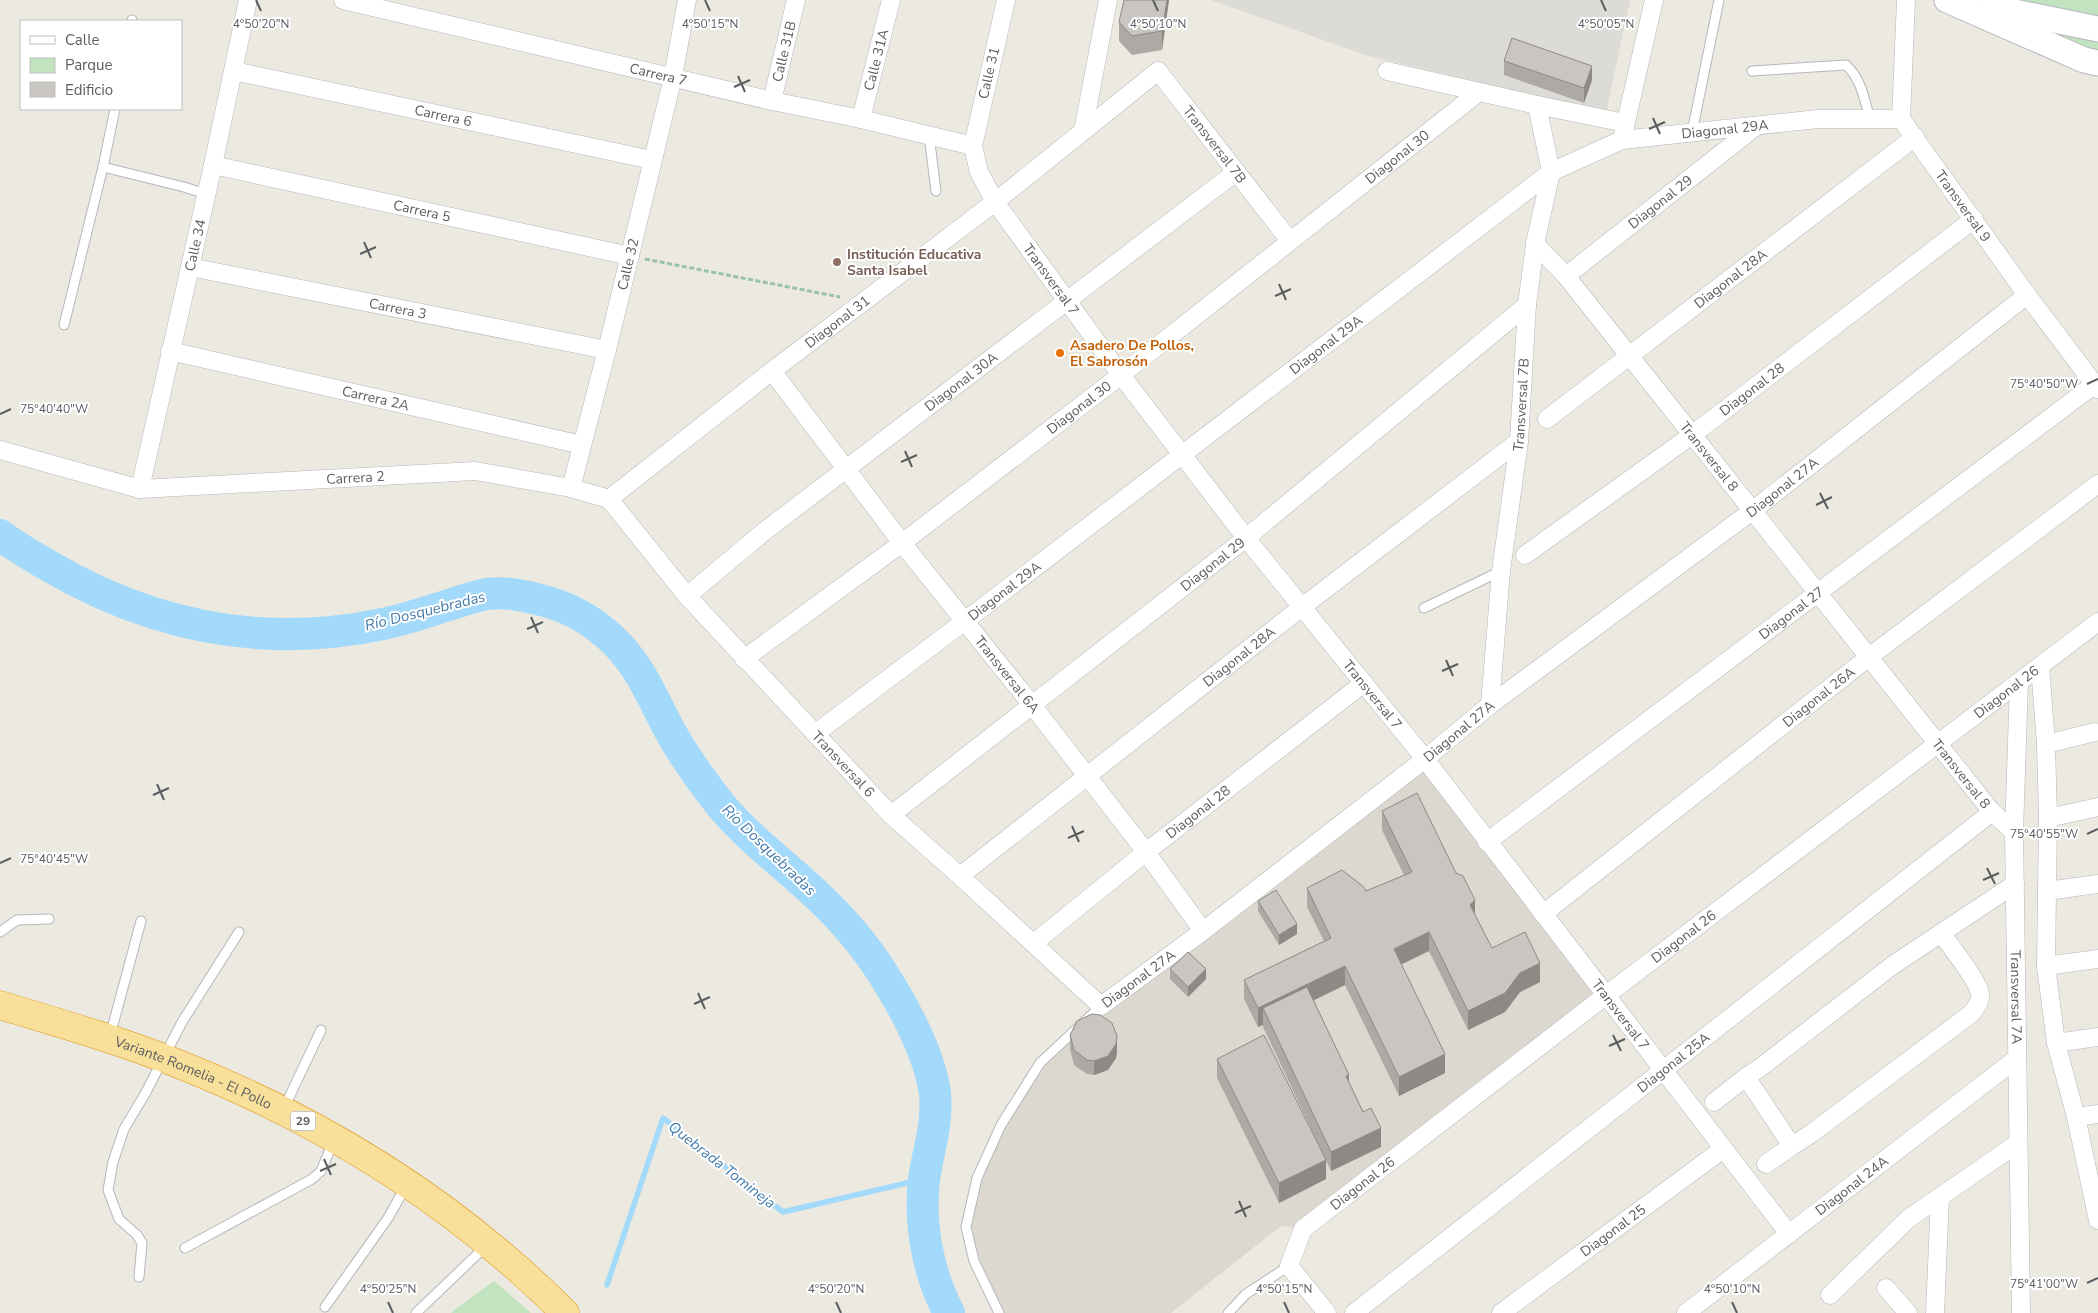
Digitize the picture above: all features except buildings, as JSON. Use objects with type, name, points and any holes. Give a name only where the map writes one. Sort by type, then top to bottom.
[{"type":"highway","name":"Variante Romelia - El Pollo","points":[[0,1005],[165,1058],[283,1111],[335,1138],[408,1184],[461,1221],[565,1313]]},
{"type":"main road","points":[[1947,0],[2084,60],[2098,63]]},
{"type":"main road","points":[[1958,0],[2098,29]]},
{"type":"street","name":"Calle 34","points":[[140,489],[234,71],[248,0]]},
{"type":"street","name":"Carrera 7","points":[[344,0],[772,101],[861,119],[973,146]]},
{"type":"street","name":"Calle 32","points":[[571,488],[607,350],[673,77],[687,0]]},
{"type":"street","name":"Calle 31B","points":[[772,101],[796,0]]},
{"type":"street","name":"Calle 31A","points":[[861,119],[891,0]]},
{"type":"street","name":"Calle 31","points":[[973,146],[1006,0]]},
{"type":"street","points":[[1083,131],[1108,0]]},
{"type":"street","points":[[1622,140],[1654,0]]},
{"type":"street","points":[[1901,119],[1906,0]]},
{"type":"street","name":"Carrera 6","points":[[234,71],[652,160]]},
{"type":"street","name":"Diagonal 31","points":[[609,499],[772,371],[995,202],[1158,71]]},
{"type":"street","name":"Transversal 7B","points":[[1158,71],[1290,241]]},
{"type":"street","points":[[1387,71],[1625,123]]},
{"type":"street","name":"Diagonal 30","points":[[744,659],[902,543],[1121,375],[1479,92]]},
{"type":"street","name":"Transversal 7B","points":[[1490,705],[1501,571],[1519,441],[1528,305],[1535,244],[1552,172],[1537,105]]},
{"type":"street","name":"Diagonal 29A","points":[[816,733],[965,622],[1552,172],[1622,140],[1818,120],[1901,119]]},
{"type":"street","name":"Transversal 9","points":[[1901,119],[1974,219],[2026,295],[2096,386]]},
{"type":"street","name":"Diagonal 29","points":[[1566,276],[1755,127]]},
{"type":"street","name":"Diagonal 28A","points":[[1547,419],[1914,137]]},
{"type":"street","name":"Transversal 7","points":[[973,146],[979,172],[995,202],[1121,375],[1183,453],[1246,538],[1425,759],[1789,1234]]},
{"type":"street","name":"Carrera 5","points":[[213,165],[630,256]]},
{"type":"street","name":"Diagonal 30A","points":[[687,596],[766,530],[1236,172]]},
{"type":"street","name":"Diagonal 28","points":[[1525,555],[1692,435],[1974,219]]},
{"type":"street","name":"Transversal 8","points":[[1535,244],[1566,276],[1992,812],[2014,832]]},
{"type":"street","name":"Carrera 3","points":[[190,267],[607,350]]},
{"type":"street","name":"Diagonal 27A","points":[[1101,1006],[1204,931],[1425,759],[1490,705],[1752,511],[2026,295]]},
{"type":"street","name":"Diagonal 29","points":[[891,815],[1246,538],[1528,305]]},
{"type":"street","name":"Carrera 2A","points":[[170,351],[582,444]]},
{"type":"street","name":"Transversal 6A","points":[[772,371],[902,543],[1032,705],[1146,852],[1204,931]]},
{"type":"street","name":"Diagonal 27","points":[[1488,842],[2096,386]]},
{"type":"street","name":"Diagonal 28A","points":[[960,876],[1302,607],[1519,441]]},
{"type":"street","name":"Carrera 2","points":[[0,450],[140,489],[475,471],[571,488]]},
{"type":"street","name":"Diagonal 26A","points":[[1543,914],[1869,657],[2098,484]]},
{"type":"street","points":[[571,488],[609,499]]},
{"type":"street","name":"Transversal 6","points":[[609,499],[687,596],[891,815],[1034,943],[1101,1006]]},
{"type":"street","name":"Diagonal 26","points":[[1289,1266],[1303,1229],[1605,996],[2098,622]]},
{"type":"street","points":[[2040,666],[2046,744],[2048,818],[2046,966],[2056,1043],[2095,1193],[2098,1220]]},
{"type":"street","name":"Transversal 7A","points":[[2019,682],[2014,832],[2021,1313]]},
{"type":"street","name":"Diagonal 28","points":[[1034,943],[1146,852],[1364,683]]},
{"type":"street","points":[[2046,744],[2095,732]]},
{"type":"street","points":[[2048,818],[2098,807]]},
{"type":"street","name":"Diagonal 25A","points":[[1354,1313],[1992,812]]},
{"type":"street","points":[[1714,1102],[1761,1068],[1893,965],[2015,884]]},
{"type":"street","points":[[2047,891],[2098,884]]},
{"type":"street","points":[[1766,1164],[1812,1134],[1972,1012],[1978,1003],[1980,994],[1968,970],[1941,933]]},
{"type":"street","points":[[2046,966],[2098,959]]},
{"type":"street","points":[[2056,1043],[2098,1037]]},
{"type":"street","name":"Diagonal 24A","points":[[1686,1313],[2016,1059]]},
{"type":"street","points":[[1746,1077],[1792,1146]]},
{"type":"street","points":[[2076,1117],[2098,1114]]},
{"type":"street","points":[[1830,1295],[1908,1219],[2018,1143]]},
{"type":"street","name":"Diagonal 25","points":[[1502,1313],[1723,1149]]},
{"type":"street","points":[[1935,1313],[1940,1197]]},
{"type":"street","points":[[1289,1266],[1327,1313]]},
{"type":"street","points":[[1886,1288],[1908,1313]]},
{"type":"lane","points":[[1692,132],[1719,0]]},
{"type":"lane","points":[[1752,71],[1846,64],[1855,73],[1861,85],[1870,119]]},
{"type":"lane","points":[[64,325],[103,167],[115,110]]},
{"type":"lane","points":[[929,135],[936,190]]},
{"type":"lane","points":[[103,167],[206,194]]},
{"type":"lane","points":[[1424,608],[1501,571]]},
{"type":"lane","points":[[0,932],[17,920],[49,919]]},
{"type":"lane","points":[[109,1039],[141,922]]},
{"type":"lane","points":[[139,1277],[142,1243],[137,1235],[119,1219],[108,1190],[113,1162],[124,1129],[165,1058],[182,1022],[239,932]]},
{"type":"lane","name":"Diagonal 27A","points":[[999,1313],[974,1261],[966,1227],[977,1178],[1002,1125],[1040,1063],[1101,1006]]},
{"type":"lane","points":[[283,1111],[321,1030]]},
{"type":"lane","points":[[185,1248],[312,1179],[322,1171],[335,1138]]},
{"type":"lane","points":[[325,1307],[388,1218],[408,1184]]},
{"type":"lane","points":[[416,1313],[488,1244]]},
{"type":"lane","points":[[1228,1313],[1246,1294],[1289,1266]]},
{"type":"path","points":[[630,256],[863,302]]},
{"type":"shaded area","points":[[1211,0],[1630,0],[1606,113],[1365,55]]},
{"type":"shaded area","points":[[1425,759],[1605,996],[1303,1229],[1281,1226],[1171,1313],[999,1313],[974,1261],[966,1227],[977,1178],[1040,1063],[1101,1006]]},
{"type":"green space","points":[[1947,0],[2098,0],[2098,63]]},
{"type":"green space","points":[[494,1281],[531,1313],[451,1313],[453,1311]]},
{"type":"waterway","name":"Río Dosquebradas","points":[[0,535],[36,559],[88,587],[128,604],[169,618],[210,627],[252,633],[295,634],[339,631],[392,622],[474,597],[499,593],[525,596],[560,606],[581,616],[600,629],[618,645],[634,665],[681,750],[719,803],[744,830],[811,890],[852,932],[884,975],[912,1025],[929,1067],[936,1105],[934,1127],[924,1180],[924,1231],[936,1282],[949,1313]]},
{"type":"waterway","name":"Quebrada Tomineja","points":[[607,1285],[663,1118],[783,1212],[924,1179]]},
{"type":"place","name":"Institución Educativa Santa Isabel","points":[[837,262]]},
{"type":"place","name":"Asadero De Pollos, El Sabrosón","points":[[1060,353]]}]
